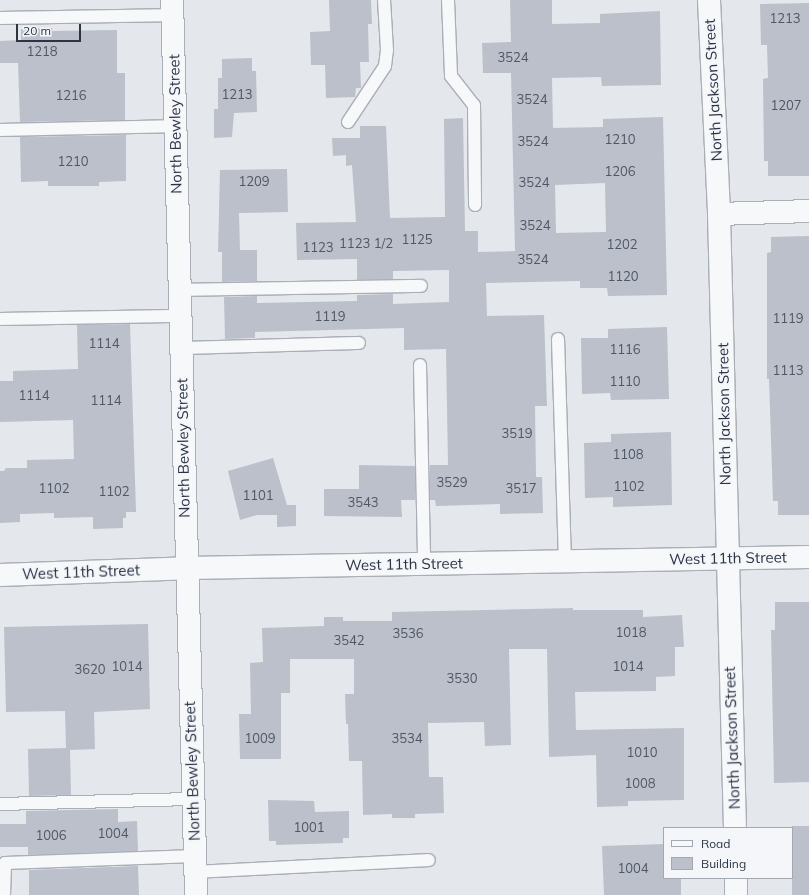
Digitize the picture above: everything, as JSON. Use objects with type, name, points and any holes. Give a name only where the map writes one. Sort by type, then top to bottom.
[{"type":"street","name":"North Jackson Street","points":[[709,0],[720,214],[727,557],[735,827]]},
{"type":"street","name":"North Bewley Street","points":[[172,8],[196,895]]},
{"type":"street","points":[[720,214],[809,211]]},
{"type":"street","name":"West 11th Street","points":[[0,575],[187,568],[727,557],[809,557]]},
{"type":"street","points":[[736,879],[736,895]]},
{"type":"lane","points":[[348,122],[385,66],[387,50],[384,0]]},
{"type":"lane","points":[[448,0],[451,76],[474,106],[475,205]]},
{"type":"lane","points":[[0,18],[172,8]]},
{"type":"lane","points":[[0,130],[175,126]]},
{"type":"lane","points":[[180,290],[421,286]]},
{"type":"lane","points":[[0,319],[180,316]]},
{"type":"lane","points":[[558,339],[565,560]]},
{"type":"lane","points":[[181,348],[359,343]]},
{"type":"lane","points":[[420,365],[424,563]]},
{"type":"lane","points":[[0,804],[193,799]]},
{"type":"lane","points":[[4,895],[5,863],[195,864],[429,860]]},
{"type":"building","points":[[329,0],[371,0],[372,24],[368,24],[369,62],[360,62],[361,88],[356,88],[355,97],[326,98],[325,65],[311,65],[310,32],[330,31]]},
{"type":"building","points":[[510,0],[552,0],[552,24],[600,23],[600,14],[660,11],[661,85],[602,86],[601,77],[552,78],[553,128],[603,127],[603,119],[663,117],[667,295],[608,296],[607,288],[580,288],[580,281],[486,283],[487,316],[544,315],[547,406],[535,406],[536,477],[542,477],[543,513],[500,514],[500,504],[436,506],[435,500],[430,500],[430,465],[448,465],[446,349],[404,350],[404,328],[255,332],[255,338],[225,339],[224,297],[257,296],[257,303],[357,301],[357,295],[393,294],[393,304],[449,302],[449,270],[393,271],[393,279],[357,280],[357,259],[297,260],[296,223],[356,222],[352,165],[346,166],[346,155],[333,156],[332,138],[360,138],[360,126],[386,126],[390,218],[445,217],[444,119],[463,118],[465,231],[478,231],[478,252],[515,251],[511,73],[483,73],[482,43],[511,42]],"holes":[[[605,183],[606,232],[556,233],[555,185]]]},
{"type":"building","points":[[809,3],[809,176],[768,176],[768,161],[764,161],[763,79],[768,78],[767,45],[761,45],[760,4]]},
{"type":"building","points":[[52,28],[52,31],[117,30],[117,73],[125,73],[125,120],[20,122],[18,63],[0,63],[0,41],[21,40],[21,29]]},
{"type":"building","points":[[252,58],[252,71],[256,71],[257,112],[234,113],[232,137],[214,138],[214,109],[218,109],[218,78],[222,78],[222,59]]},
{"type":"building","points":[[126,135],[126,181],[99,182],[99,186],[48,186],[48,181],[21,182],[20,137]]},
{"type":"building","points":[[287,169],[288,212],[239,213],[240,250],[257,250],[257,281],[222,282],[222,252],[218,252],[220,170]]},
{"type":"building","points":[[809,236],[809,515],[778,515],[778,501],[773,501],[769,379],[767,379],[767,253],[771,252],[771,237]]},
{"type":"building","points":[[130,324],[136,512],[126,512],[126,518],[123,518],[123,528],[93,529],[93,517],[54,518],[54,513],[20,514],[20,522],[0,523],[0,471],[4,471],[6,468],[27,468],[27,460],[74,459],[73,420],[0,422],[0,381],[13,381],[13,371],[78,369],[77,325]]},
{"type":"building","points":[[667,327],[669,399],[611,400],[610,393],[582,394],[581,338],[608,338],[608,329]]},
{"type":"building","points":[[671,432],[672,505],[613,507],[613,497],[585,498],[584,443],[611,442],[611,434]]},
{"type":"building","points":[[273,458],[287,505],[296,505],[296,526],[277,527],[277,515],[257,515],[240,520],[228,471]]},
{"type":"building","points":[[359,465],[415,466],[415,500],[401,500],[402,517],[324,516],[324,489],[359,489]]},
{"type":"building","points":[[775,602],[809,602],[809,782],[774,783],[771,630],[775,630]]},
{"type":"building","points":[[573,608],[573,610],[643,610],[643,617],[682,615],[684,647],[675,647],[675,676],[656,677],[656,691],[575,692],[576,730],[684,728],[684,800],[628,801],[628,806],[597,807],[596,755],[549,757],[547,649],[509,649],[511,745],[485,746],[484,722],[428,723],[429,777],[443,777],[444,813],[415,814],[415,818],[392,818],[392,814],[363,815],[362,761],[349,761],[348,724],[346,724],[345,694],[354,694],[354,659],[290,659],[290,693],[281,693],[281,759],[240,759],[239,714],[251,714],[250,663],[263,662],[262,628],[324,626],[324,617],[343,617],[343,621],[392,621],[392,612]]},
{"type":"building","points":[[148,624],[150,709],[94,712],[95,749],[70,750],[71,795],[29,796],[28,749],[66,748],[65,711],[6,712],[4,627]]},
{"type":"building","points":[[268,800],[314,801],[315,812],[349,811],[349,838],[343,838],[343,843],[276,845],[276,841],[269,841]]},
{"type":"building","points":[[118,809],[118,822],[137,821],[138,851],[28,855],[28,847],[0,847],[0,824],[26,824],[26,811]]},
{"type":"building","points":[[809,826],[809,895],[792,895],[792,827]]},
{"type":"building","points":[[663,844],[663,879],[681,879],[681,895],[604,895],[602,846]]},
{"type":"building","points":[[138,866],[139,895],[29,895],[29,870]]}]
